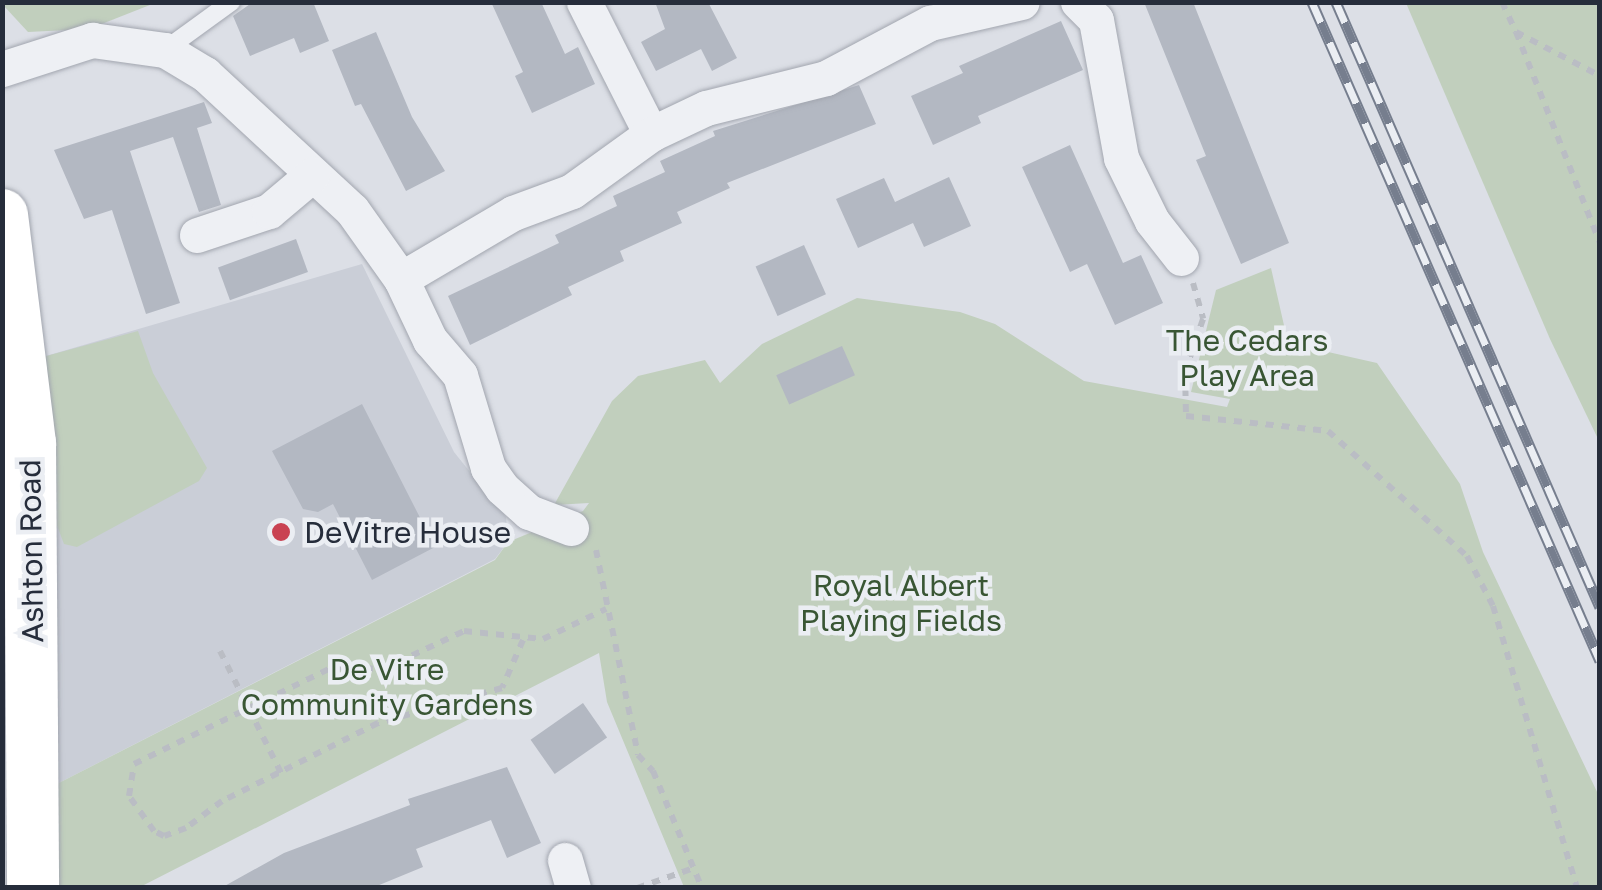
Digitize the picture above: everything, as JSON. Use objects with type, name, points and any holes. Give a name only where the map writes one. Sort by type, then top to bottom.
[{"type":"main road","name":"Ashton Road","points":[[2,216],[30,443],[24,590],[23,791],[33,888]]},
{"type":"street","points":[[584,2],[651,134]]},
{"type":"street","points":[[400,278],[514,213],[572,191],[651,134],[706,108],[826,78],[926,13],[1022,2]]},
{"type":"street","points":[[1078,2],[1096,20],[1121,158],[1152,221],[1181,258]]},
{"type":"street","points":[[2,69],[92,40],[165,50],[205,74],[352,210],[400,278],[430,340],[460,375],[488,468],[502,488],[528,512],[571,528]]},
{"type":"street","points":[[197,235],[269,210],[313,174]]},
{"type":"lane","points":[[165,50],[232,2]]},
{"type":"path","points":[[1502,2],[1600,243]]},
{"type":"path","points":[[1516,32],[1600,76]]},
{"type":"path","points":[[1181,258],[1200,295],[1204,320],[1185,372],[1186,416],[1328,430],[1467,556],[1493,606],[1577,888]]},
{"type":"path","points":[[571,528],[592,537],[638,755],[652,771],[702,888]]},
{"type":"path","points":[[523,640],[502,688],[378,724],[164,836],[129,796],[134,764],[248,705],[333,668],[383,669],[464,631],[542,639],[606,608]]},
{"type":"path","points":[[220,651],[282,775]]},
{"type":"path","points":[[637,888],[691,869]]},
{"type":"shaded area","name":"DeVitre House","points":[[362,264],[454,452],[506,517],[508,542],[495,559],[51,787],[39,358]]},
{"type":"green space","points":[[155,3],[89,29],[28,32],[3,5]]},
{"type":"green space","points":[[1406,3],[1599,3],[1599,441],[1550,339]]},
{"type":"green space","name":"Royal Albert Playing Fields","points":[[1271,268],[1288,343],[1377,363],[1460,484],[1483,552],[1599,796],[1599,887],[684,887],[607,702],[599,653],[140,887],[51,887],[51,787],[495,560],[508,542],[583,511],[589,503],[554,505],[612,401],[638,376],[705,360],[720,383],[762,344],[857,298],[960,312],[995,324],[1084,381],[1227,407],[1230,399],[1191,392],[1216,290]]},
{"type":"green space","points":[[138,331],[153,373],[207,468],[199,481],[77,547],[64,544],[56,523],[39,358]]},
{"type":"building","points":[[253,2],[313,2],[329,41],[300,53],[294,38],[250,56],[233,16]]},
{"type":"building","points":[[491,2],[541,2],[565,54],[578,47],[595,84],[532,113],[515,76],[523,72]]},
{"type":"building","points":[[655,2],[708,2],[737,58],[712,71],[701,49],[656,71],[641,42],[665,29]]},
{"type":"building","points":[[1144,2],[1193,2],[1289,243],[1241,264],[1196,160],[1206,156]]},
{"type":"building","points":[[1061,21],[1083,70],[978,116],[981,123],[933,145],[911,96],[963,73],[959,66]]},
{"type":"building","points":[[376,32],[412,117],[445,171],[406,191],[361,104],[355,106],[332,50]]},
{"type":"building","points":[[859,85],[876,124],[727,183],[730,188],[677,212],[682,223],[620,251],[624,261],[568,287],[572,295],[470,345],[448,296],[559,243],[555,235],[617,206],[613,196],[665,172],[660,161],[715,136],[713,131]]},
{"type":"building","points":[[204,102],[212,123],[197,128],[221,205],[199,212],[173,137],[130,151],[180,303],[146,314],[112,210],[84,219],[54,150]]},
{"type":"building","points":[[1070,145],[1123,263],[1141,255],[1163,303],[1115,325],[1087,264],[1070,272],[1022,167]]},
{"type":"building","points":[[949,177],[971,226],[924,247],[913,223],[858,248],[836,199],[884,178],[895,202]]},
{"type":"building","points":[[296,239],[308,272],[230,300],[218,267]]},
{"type":"building","points":[[804,245],[826,294],[778,316],[756,267]]},
{"type":"building","points":[[842,346],[855,375],[789,405],[776,375]]},
{"type":"building","points":[[362,404],[435,547],[372,580],[333,504],[318,512],[303,509],[272,451]]},
{"type":"building","points":[[583,703],[607,737],[555,774],[531,740]]},
{"type":"building","points":[[507,767],[541,843],[507,858],[491,820],[416,849],[423,867],[372,888],[221,888],[284,853],[410,805],[408,799]]},
{"type":"railway","points":[[1312,2],[1600,661]]},
{"type":"railway","points":[[1336,2],[1600,607]]},
{"type":"place","name":"DeVitre House","points":[[281,532]]},
{"type":"park label","name":"The Cedars Play Area","points":[[1247,357]]},
{"type":"park label","name":"De Vitre Community Gardens","points":[[387,686]]}]
